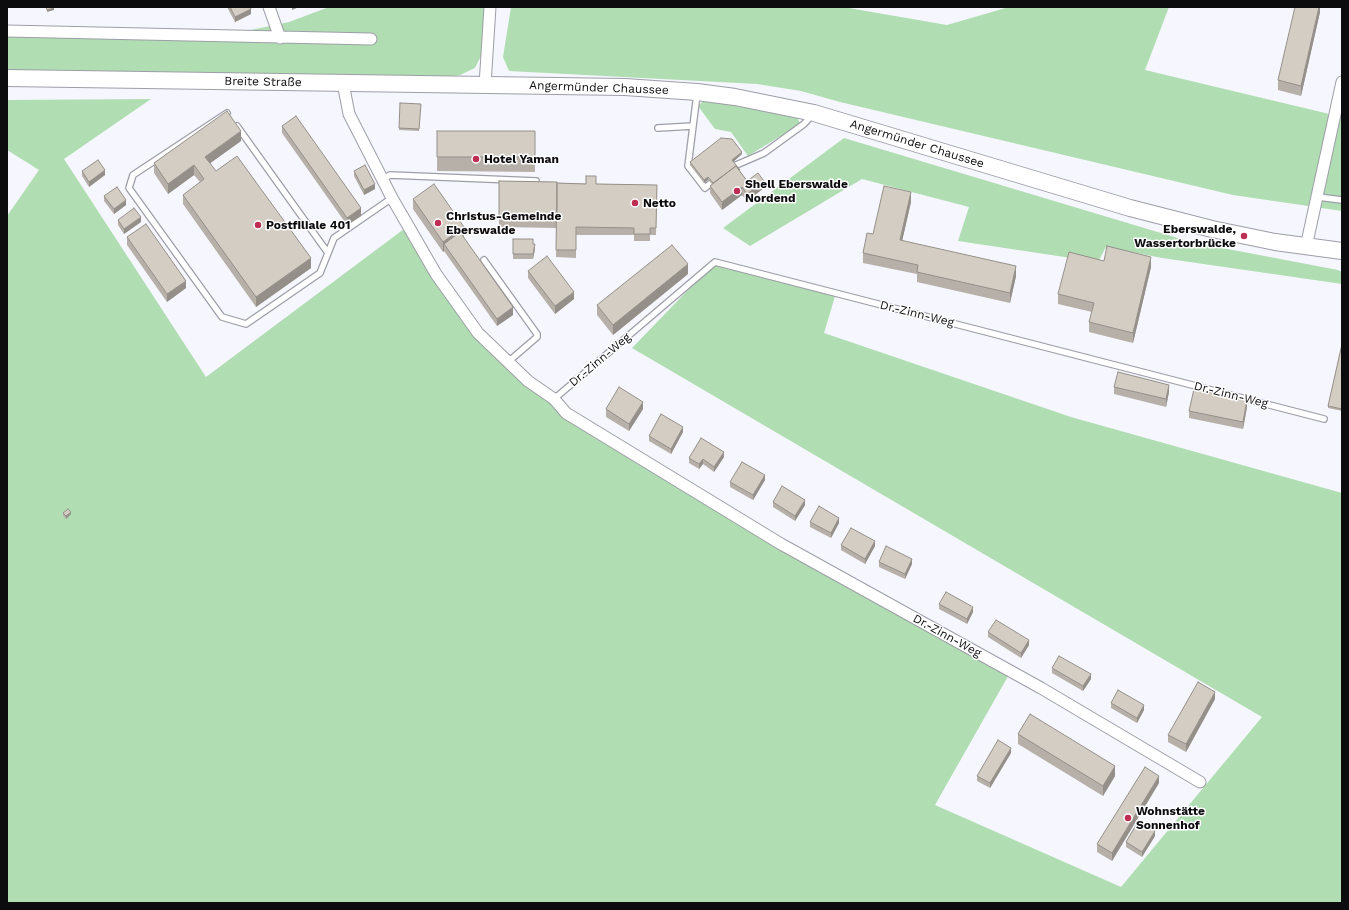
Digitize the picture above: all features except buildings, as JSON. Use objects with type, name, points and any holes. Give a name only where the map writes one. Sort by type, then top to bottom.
[{"type":"main road","name":"Breite Straße","points":[[7,78],[520,86]]},
{"type":"main road","name":"Angermünder Chaussee","points":[[520,86],[625,87],[697,92],[735,97],[814,113],[1180,221],[1244,236],[1306,247],[1342,251]]},
{"type":"street","points":[[269,7],[280,38]]},
{"type":"street","points":[[485,85],[490,7]]},
{"type":"street","points":[[7,31],[371,39]]},
{"type":"street","points":[[1306,247],[1339,116],[1342,82]]},
{"type":"street","name":"Dr.-Zinn-Weg","points":[[344,83],[349,114],[392,198],[436,274],[478,333],[528,381],[554,399],[566,413],[781,544],[1041,688],[1200,782]]},
{"type":"lane","points":[[697,92],[688,166],[705,188],[711,183]]},
{"type":"lane","points":[[328,253],[226,112],[133,175],[129,188],[222,316],[246,324],[320,273],[328,253],[334,238],[392,198]]},
{"type":"lane","points":[[734,166],[764,153],[804,124],[814,113]]},
{"type":"lane","points":[[658,128],[693,126]]},
{"type":"lane","points":[[383,179],[390,175],[536,181]]},
{"type":"lane","points":[[1318,197],[1342,200]]},
{"type":"lane","points":[[484,260],[537,337],[508,362]]},
{"type":"lane","name":"Dr.-Zinn-Weg","points":[[554,399],[715,262],[1324,419]]},
{"type":"green space","points":[[329,7],[486,7],[482,54],[475,68],[460,75],[441,78],[7,73],[7,26],[246,31],[289,22]]},
{"type":"green space","points":[[511,7],[843,7],[947,25],[1009,7],[1169,7],[1145,70],[1342,117],[1342,211],[1233,195],[840,102],[801,91],[757,84],[509,71],[503,57]]},
{"type":"green space","points":[[151,99],[64,159],[206,377],[408,226],[478,333],[554,399],[781,544],[1011,671],[935,805],[1121,887],[1262,717],[632,348],[715,262],[836,293],[824,333],[1071,417],[1342,493],[1342,903],[7,903],[7,216],[39,170],[7,150],[7,100]]},
{"type":"green space","points":[[704,100],[797,117],[800,123],[748,156],[731,132],[715,129],[698,106]]},
{"type":"green space","points":[[844,138],[1191,242],[1338,270],[1342,272],[1342,284],[1162,258],[1106,247],[1098,262],[958,241],[969,207],[862,179],[750,246],[723,228]]},
{"type":"place","name":"Hotel Yaman","points":[[476,159]]},
{"type":"place","name":"Shell Eberswalde Nordend","points":[[737,191]]},
{"type":"place","name":"Netto","points":[[635,203]]},
{"type":"place","name":"Christus-Gemeinde Eberswalde","points":[[438,223]]},
{"type":"place","name":"Postfiliale 401","points":[[258,225]]},
{"type":"place","name":"Eberswalde, Wassertorbrücke","points":[[1244,236]]},
{"type":"place","name":"Wohnstätte Sonnenhof","points":[[1128,818]]}]
